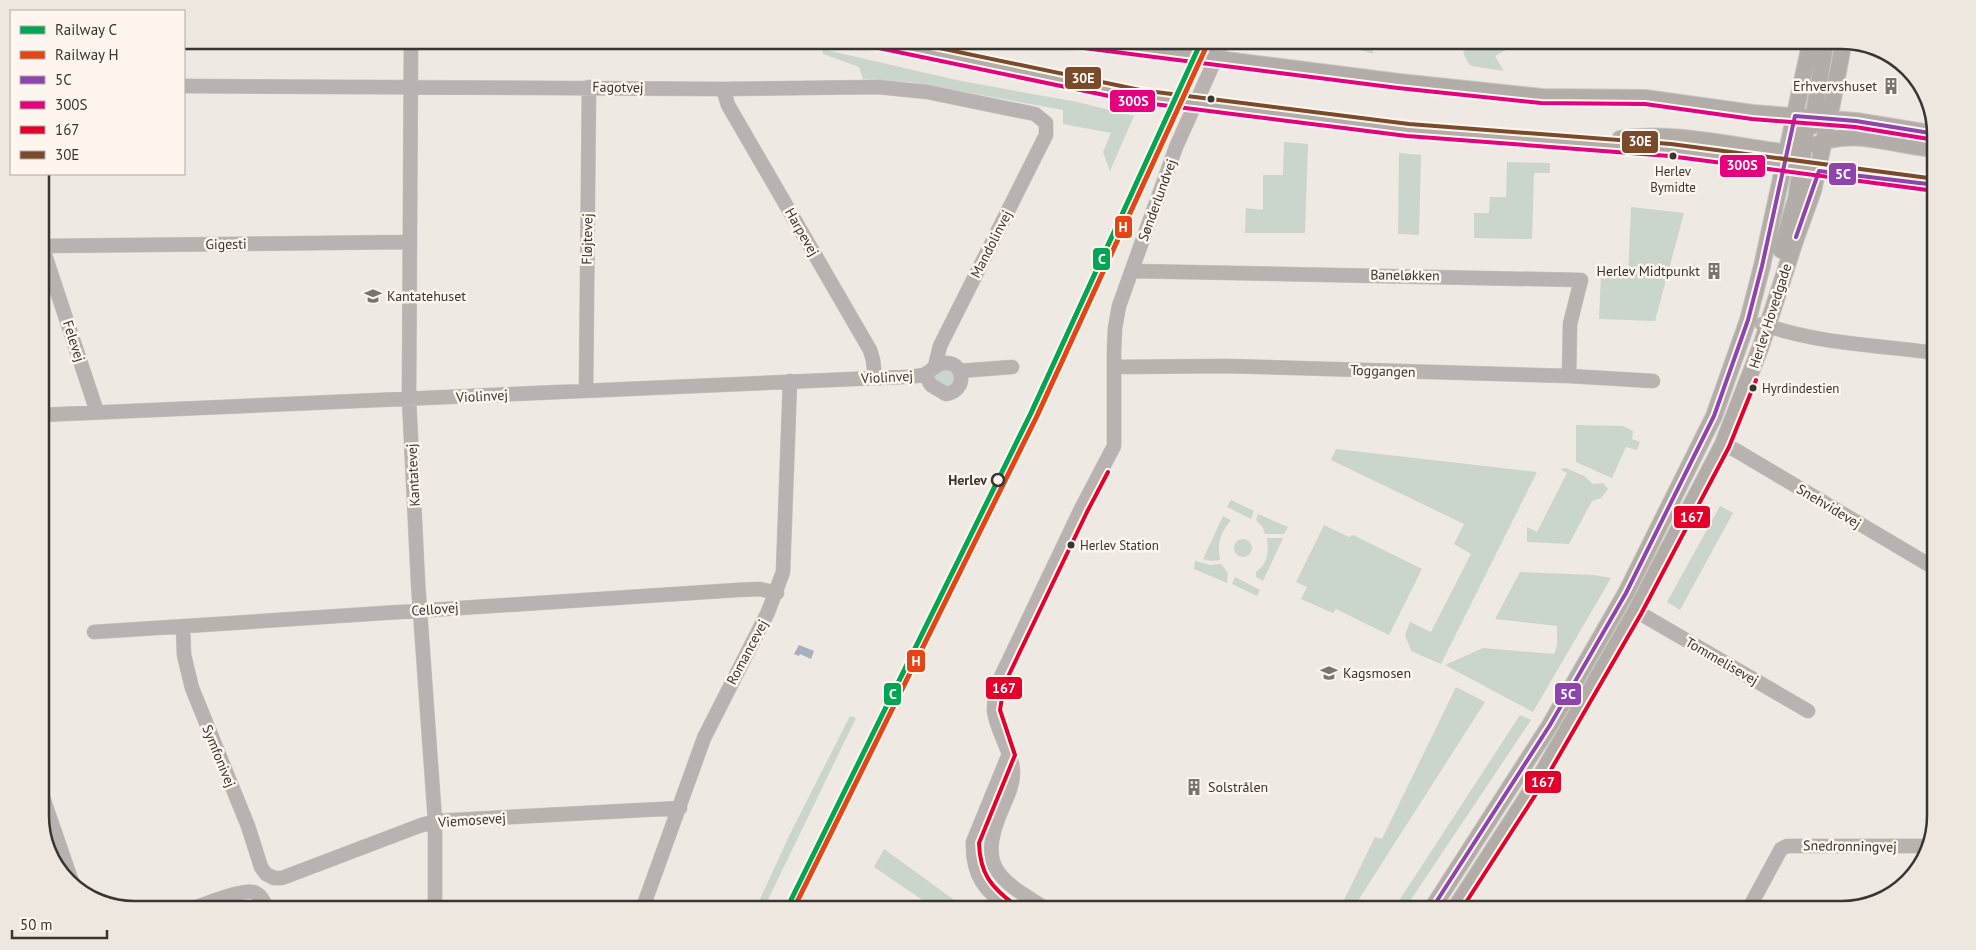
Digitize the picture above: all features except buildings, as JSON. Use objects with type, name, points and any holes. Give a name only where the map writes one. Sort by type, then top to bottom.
[{"type":"main road","points":[[913,49],[1139,96],[1408,130],[1670,150],[1799,156],[1840,138],[1867,139],[1927,148]]},
{"type":"main road","points":[[1142,49],[1400,82],[1533,96],[1645,98],[1753,113],[1870,122],[1927,132]]},
{"type":"main road","name":"Herlev Hovedgade","points":[[1460,901],[1540,777],[1636,611],[1723,444],[1750,378],[1765,325],[1819,171],[1799,156],[1795,116],[1809,49]]},
{"type":"main road","points":[[1822,118],[1826,49]]},
{"type":"main road","name":"Herlev Hovedgade","points":[[1437,901],[1550,725],[1626,593],[1696,455],[1728,380],[1748,320],[1762,266],[1799,156],[1822,118],[1841,49]]},
{"type":"main road","points":[[1799,156],[1819,171],[1927,184]]},
{"type":"main road","points":[[1765,325],[1773,278],[1796,198],[1799,156]]},
{"type":"main road","points":[[1442,901],[1445,888]]},
{"type":"street","name":"Kantatevej","points":[[411,49],[409,400],[434,821],[435,901]]},
{"type":"street","name":"Sønderlundvej","points":[[1034,901],[999,876],[993,865],[990,852],[991,839],[1012,786],[1013,772],[994,711],[998,683],[1081,509],[1114,446],[1115,328],[1119,306],[1176,147],[1220,49]]},
{"type":"street","name":"Fagotvej","points":[[185,86],[878,87],[927,92],[1036,114],[1046,122]]},
{"type":"street","name":"Fløjtevej","points":[[586,391],[589,87]]},
{"type":"street","name":"Harpevej","points":[[723,88],[728,105],[870,350],[874,360],[875,378]]},
{"type":"street","name":"Mandolinvej","points":[[930,370],[940,346],[1046,135],[1046,122]]},
{"type":"street","name":"Gigesti","points":[[49,243],[409,242]]},
{"type":"street","name":"Felevej","points":[[49,267],[97,412]]},
{"type":"street","name":"Baneløkken","points":[[1132,271],[1361,274],[1581,280],[1570,324],[1569,376]]},
{"type":"street","points":[[1765,325],[1791,334],[1824,341],[1927,352]]},
{"type":"street","name":"Violinvej","points":[[49,415],[875,378],[930,370],[950,363],[959,370],[1012,367]]},
{"type":"street","name":"Toggangen","points":[[1114,367],[1226,366],[1569,376],[1652,381]]},
{"type":"street","name":"Violinvej","points":[[930,370],[931,385],[941,392],[950,393],[955,391],[960,384],[959,370]]},
{"type":"street","name":"Romancevej","points":[[645,901],[704,738],[766,618],[783,572],[790,381]]},
{"type":"street","name":"Snehvidevej","points":[[1723,444],[1738,450],[1927,564]]},
{"type":"street","name":"Cellovej","points":[[94,632],[737,590],[760,589],[776,593]]},
{"type":"street","name":"Tommelisevej","points":[[1636,611],[1808,711]]},
{"type":"street","name":"Symfonivej","points":[[183,626],[184,655],[192,688],[248,826],[261,867],[266,874],[274,878]]},
{"type":"street","points":[[998,901],[984,888],[978,876],[973,854],[973,842],[1008,754]]},
{"type":"street","name":"Viemosevej","points":[[274,878],[282,878],[434,821],[680,808]]},
{"type":"street","points":[[49,816],[68,870]]},
{"type":"street","name":"Snedronningvej","points":[[1753,901],[1781,849],[1787,846],[1922,846]]},
{"type":"street","points":[[216,901],[245,891],[255,892],[263,901]]},
{"type":"shaded area","points":[[822,49],[961,81],[1077,102],[1134,116],[1110,171],[1103,152],[1111,133],[1063,124],[1063,110],[909,82],[863,79],[859,67],[823,54]]},
{"type":"shaded area","points":[[1357,49],[1372,49],[1374,54]]},
{"type":"shaded area","points":[[1467,49],[1508,49],[1495,56],[1504,71],[1472,66],[1468,63],[1463,52]]},
{"type":"shaded area","points":[[1284,142],[1308,144],[1305,233],[1245,233],[1246,208],[1263,210],[1263,175],[1283,175]]},
{"type":"shaded area","points":[[1399,153],[1421,155],[1419,235],[1398,234]]},
{"type":"shaded area","points":[[1507,162],[1550,163],[1550,173],[1534,173],[1532,239],[1474,238],[1474,213],[1489,213],[1490,197],[1506,197]]},
{"type":"shaded area","points":[[1631,207],[1684,213],[1655,321],[1599,319],[1601,276],[1628,278]]},
{"type":"shaded area","points":[[948,369],[954,374],[955,382],[947,387],[938,383],[933,375],[934,370]]},
{"type":"shaded area","points":[[1576,425],[1623,426],[1633,431],[1632,439],[1640,442],[1637,450],[1626,447],[1612,478],[1576,462]]},
{"type":"shaded area","points":[[1336,449],[1537,472],[1441,664],[1411,651],[1405,635],[1410,622],[1431,632],[1471,554],[1454,544],[1464,524],[1331,460]]},
{"type":"shaded area","points":[[1566,468],[1584,476],[1593,484],[1603,483],[1608,489],[1601,498],[1592,501],[1569,544],[1527,542],[1527,527],[1537,532],[1567,473],[1560,469]]},
{"type":"shaded area","points":[[1231,500],[1254,511],[1251,519],[1227,507]]},
{"type":"shaded area","points":[[1720,506],[1733,513],[1680,610],[1667,602]]},
{"type":"shaded area","points":[[1258,514],[1288,527],[1284,534],[1265,534],[1263,528],[1256,520]]},
{"type":"shaded area","points":[[1223,516],[1231,520],[1224,529],[1220,539],[1220,560],[1211,561],[1203,559]]},
{"type":"shaded area","points":[[1324,525],[1349,537],[1353,535],[1422,569],[1389,635],[1336,609],[1333,613],[1301,599],[1307,587],[1296,582]]},
{"type":"shaded area","points":[[1267,538],[1283,538],[1263,581],[1256,577],[1256,572],[1263,565],[1267,557]]},
{"type":"shaded area","points":[[1243,539],[1249,542],[1252,548],[1249,554],[1243,557],[1237,554],[1234,548],[1237,542]]},
{"type":"shaded area","points":[[1195,561],[1210,565],[1221,564],[1228,573],[1227,583],[1194,569]]},
{"type":"shaded area","points":[[1520,572],[1594,575],[1611,578],[1533,712],[1445,665],[1483,648],[1554,654],[1557,646],[1557,626],[1495,619]]},
{"type":"shaded area","points":[[1235,577],[1260,590],[1257,596],[1232,584]]},
{"type":"shaded area","points":[[1456,687],[1485,702],[1358,901],[1343,901],[1375,837],[1382,839]]},
{"type":"shaded area","points":[[1520,715],[1531,720],[1410,901],[1399,901]]},
{"type":"shaded area","points":[[850,716],[856,718],[767,901],[759,901],[790,834]]},
{"type":"shaded area","points":[[884,849],[956,901],[924,901],[874,867]]},
{"type":"water","points":[[799,645],[814,651],[811,659],[800,654],[799,656],[794,654]]},
{"type":"rail line","name":"C","points":[[790,901],[1031,413],[1198,49]]},
{"type":"rail line","name":"H","points":[[797,901],[1037,416],[1205,49]]},
{"type":"transit line","name":"300S","points":[[883,49],[1138,102],[1407,136],[1669,156],[1927,190]]},
{"type":"transit line","name":"30E","points":[[944,49],[1140,90],[1409,124],[1671,144],[1927,178]]},
{"type":"transit line","name":"300S","points":[[1092,49],[1398,88],[1541,103],[1645,104],[1752,119],[1855,127],[1927,139]]},
{"type":"transit line","name":"5C","points":[[1437,901],[1550,725],[1626,593],[1714,416],[1748,320],[1762,266],[1795,116],[1856,121],[1927,133]]},
{"type":"transit line","name":"5C","points":[[1796,237],[1819,171],[1927,184]]},
{"type":"transit line","name":"167","points":[[1467,901],[1545,780],[1641,614],[1729,447],[1756,380]]},
{"type":"transit line","name":"167","points":[[1010,901],[988,879],[982,863],[979,843],[1015,755],[1000,710],[1004,685],[1108,472]]},
{"type":"place","name":"Erhvervshuset","points":[[1891,86]]},
{"type":"place","name":"Herlev Bymidte","points":[[1673,156]]},
{"type":"place","name":"Herlev Midtpunkt","points":[[1714,271]]},
{"type":"place","name":"Kantatehuset","points":[[373,296]]},
{"type":"place","name":"Hyrdindestien","points":[[1753,388]]},
{"type":"place","name":"Herlev","points":[[998,480]]},
{"type":"place","name":"Herlev Station","points":[[1071,545]]},
{"type":"place","name":"Kagsmosen","points":[[1329,673]]},
{"type":"place","name":"Solstrålen","points":[[1194,787]]}]
